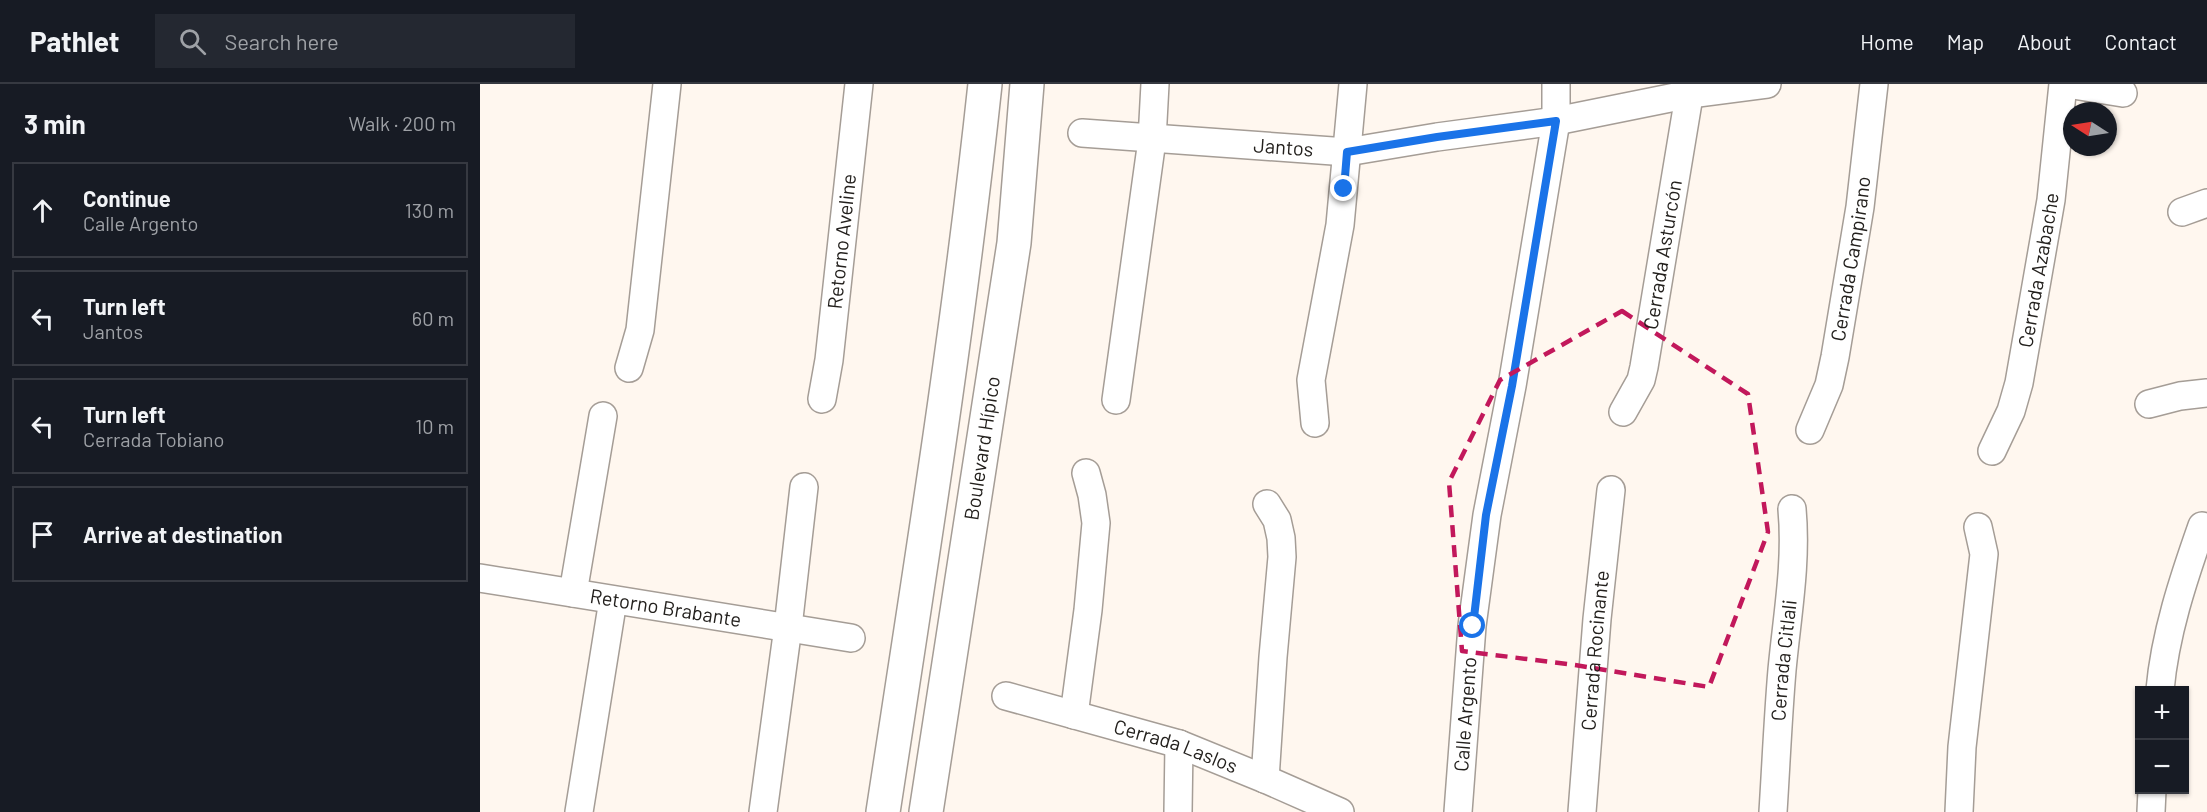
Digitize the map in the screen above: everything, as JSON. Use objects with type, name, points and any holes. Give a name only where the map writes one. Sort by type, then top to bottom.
[{"type":"street","points":[[628,368],[640,330],[667,84]]},
{"type":"street","name":"Retorno Aveline","points":[[822,399],[830,360],[859,84]]},
{"type":"street","name":"Boulevard Hípico","points":[[883,812],[967,246],[985,84]]},
{"type":"street","name":"Boulevard Hípico","points":[[926,812],[953,625],[1014,243],[1028,84]]},
{"type":"street","points":[[1116,400],[1152,140],[1155,84]]},
{"type":"street","points":[[1315,423],[1311,380],[1340,225],[1353,84]]},
{"type":"street","name":"Calle Argento","points":[[1458,812],[1473,626],[1486,515],[1512,386],[1556,121],[1556,84]]},
{"type":"street","name":"Jantos","points":[[1082,133],[1152,140],[1347,152],[1556,121],[1691,89],[1767,84]]},
{"type":"street","name":"Cerrada Campirano","points":[[1810,430],[1829,385],[1835,357],[1860,207],[1874,84]]},
{"type":"street","points":[[2065,84],[2123,93]]},
{"type":"street","name":"Cerrada Azabache","points":[[1992,451],[2011,411],[2019,383],[2051,201],[2065,84]]},
{"type":"street","name":"Cerrada Asturcón","points":[[1623,412],[1641,380],[1644,368],[1691,89]]},
{"type":"street","points":[[2149,404],[2180,396],[2207,393]]},
{"type":"street","points":[[573,593],[603,416]]},
{"type":"street","points":[[1074,714],[1088,610],[1096,523],[1086,473]]},
{"type":"street","points":[[763,812],[789,627],[804,487]]},
{"type":"street","name":"Cerrada Rocinante","points":[[1582,812],[1597,619],[1611,490]]},
{"type":"street","points":[[1265,778],[1282,557],[1278,520],[1267,504]]},
{"type":"street","name":"Cerrada Citlali","points":[[1773,812],[1782,672],[1793,565],[1792,509]]},
{"type":"street","points":[[2160,686],[2162,666],[2181,586],[2202,526]]},
{"type":"street","points":[[1959,812],[1962,747],[1984,554],[1978,527]]},
{"type":"street","name":"Retorno Brabante","points":[[480,579],[851,638]]},
{"type":"street","points":[[579,812],[613,600]]},
{"type":"street","points":[[912,620],[953,625]]},
{"type":"street","name":"Cerrada Laslos","points":[[1006,696],[1179,744],[1265,778],[1340,812]]},
{"type":"street","points":[[1178,812],[1179,744]]},
{"type":"street","points":[[2151,812],[2152,794]]},
{"type":"highlighted area","points":[[1622,311],[1748,394],[1768,532],[1709,687],[1575,665],[1462,651],[1449,482],[1500,380]]},
{"type":"route","points":[[1344,189],[1347,152],[1556,121],[1512,386],[1486,515],[1473,626]]}]
